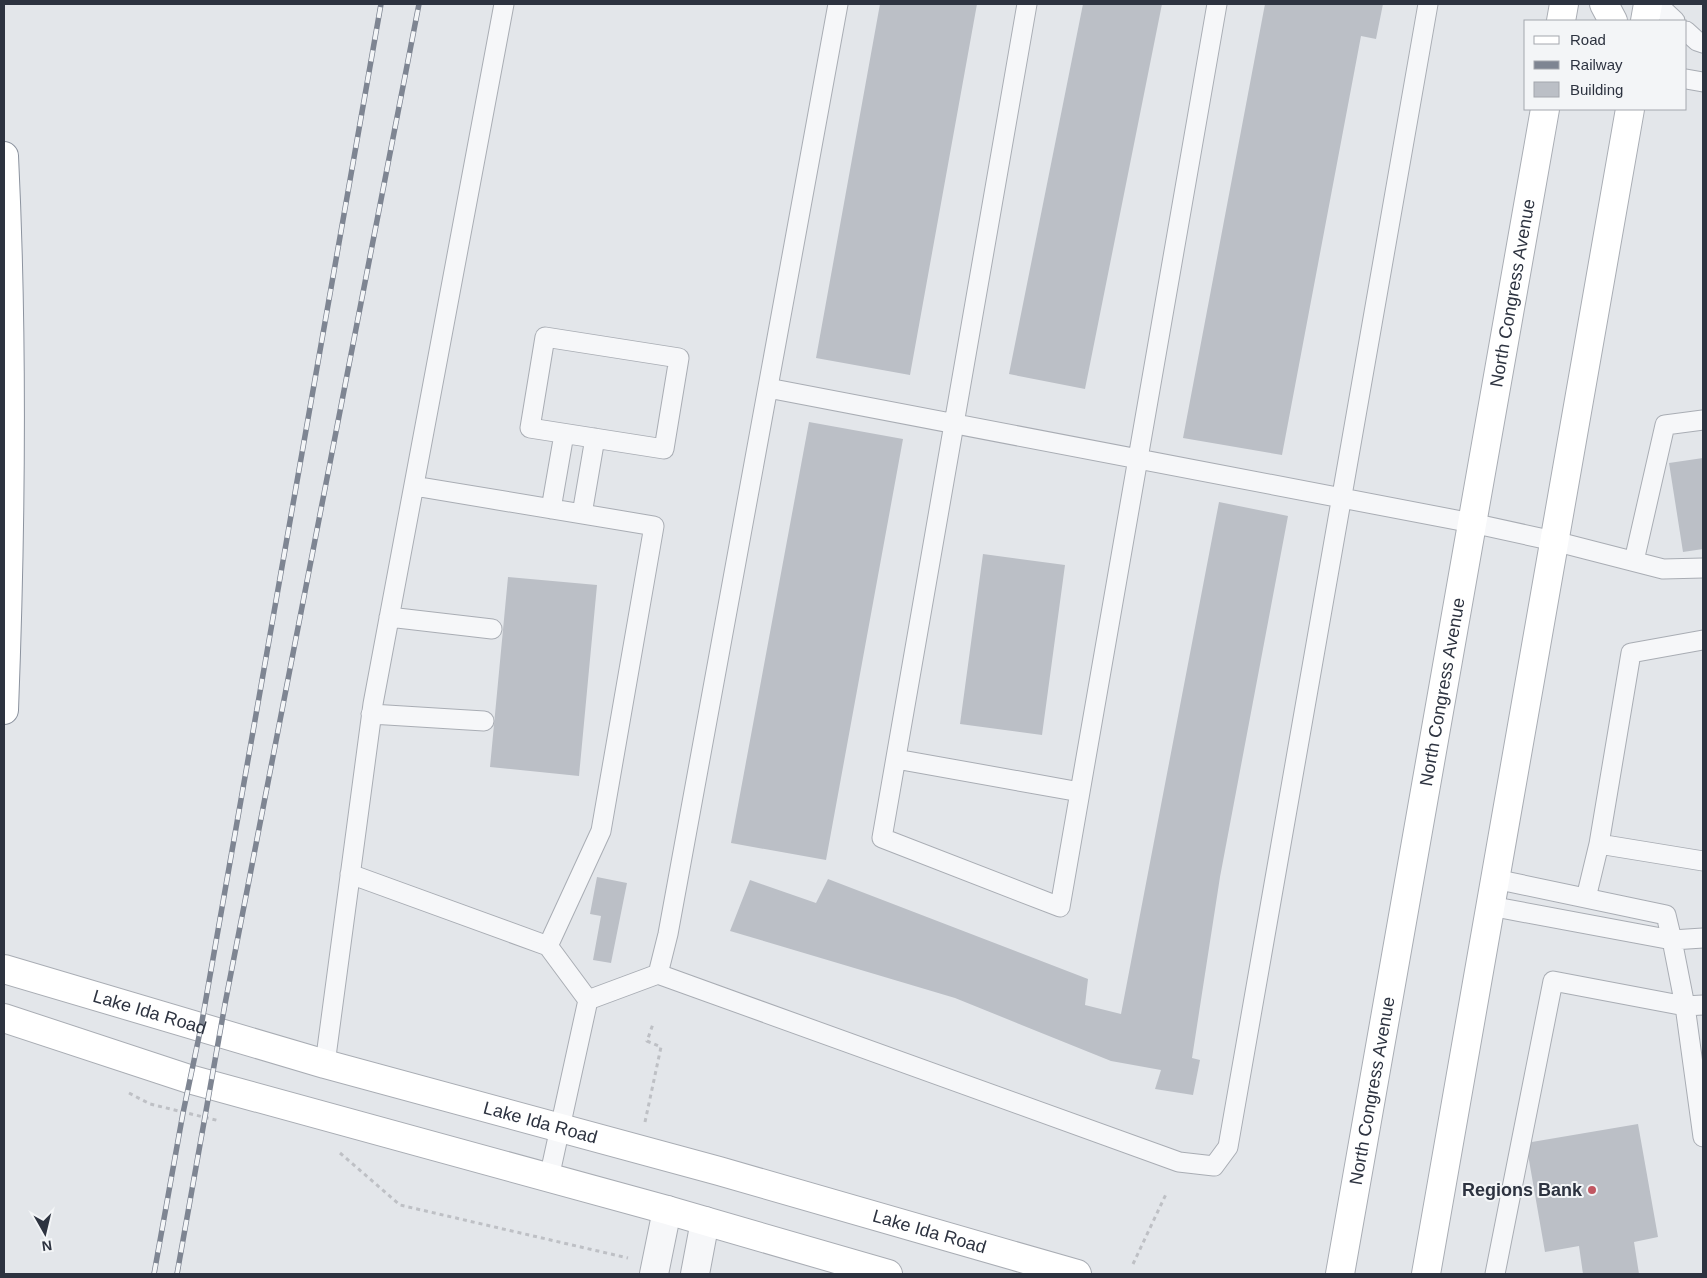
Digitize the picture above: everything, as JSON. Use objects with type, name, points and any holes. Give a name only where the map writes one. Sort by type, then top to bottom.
[{"type":"main road","points":[[1561,20],[1564,4]]},
{"type":"main road","points":[[1604,4],[1612,20]]},
{"type":"main road","points":[[1645,20],[1648,4]]},
{"type":"main road","name":"North Congress Avenue","points":[[1340,1274],[1545,110]]},
{"type":"main road","points":[[1426,1274],[1630,110]]},
{"type":"main road","points":[[4,156],[11,404],[8,612],[4,710]]},
{"type":"main road","name":"Lake Ida Road","points":[[4,969],[325,1064],[719,1171],[1076,1274]]},
{"type":"main road","points":[[4,1018],[190,1079],[667,1210],[888,1274]]},
{"type":"street","points":[[655,1270],[667,1210]]},
{"type":"street","points":[[695,1274],[705,1221]]},
{"type":"lane","points":[[325,1064],[371,714],[504,4]]},
{"type":"lane","points":[[658,974],[668,934],[838,4]]},
{"type":"lane","points":[[1027,4],[882,838],[1060,907],[1217,4]]},
{"type":"lane","points":[[588,1000],[658,974],[1179,1162],[1214,1166],[1228,1147],[1428,4]]},
{"type":"lane","points":[[1657,4],[1674,20]]},
{"type":"lane","points":[[1687,32],[1697,41],[1703,43]]},
{"type":"lane","points":[[1687,79],[1703,82]]},
{"type":"lane","points":[[545,337],[679,358],[664,450],[595,438],[530,428],[545,337]]},
{"type":"lane","points":[[768,388],[1472,523],[1554,541],[1664,569],[1703,568]]},
{"type":"lane","points":[[1634,561],[1665,425],[1703,420]]},
{"type":"lane","points":[[551,509],[564,434]]},
{"type":"lane","points":[[582,514],[595,438]]},
{"type":"lane","points":[[414,486],[654,526],[601,831],[548,946]]},
{"type":"lane","points":[[389,617],[492,630]]},
{"type":"lane","points":[[1586,898],[1599,844],[1631,653],[1703,640]]},
{"type":"lane","points":[[371,714],[484,721]]},
{"type":"lane","points":[[896,759],[1080,792]]},
{"type":"lane","points":[[1599,844],[1703,861]]},
{"type":"lane","points":[[350,874],[548,946],[588,1000],[549,1178]]},
{"type":"lane","points":[[1496,879],[1666,915],[1672,940],[1694,1005],[1703,1137]]},
{"type":"lane","points":[[1490,906],[1672,940],[1703,938]]},
{"type":"lane","points":[[1495,1274],[1553,981],[1694,1005]]},
{"type":"path","points":[[644,1122],[660,1047],[647,1041],[653,1024]]},
{"type":"path","points":[[125,1091],[150,1104],[224,1122]]},
{"type":"path","points":[[338,1151],[400,1205],[655,1270]]},
{"type":"path","points":[[1133,1264],[1167,1192]]},
{"type":"building","points":[[880,4],[977,4],[910,375],[816,358]]},
{"type":"building","points":[[1083,4],[1162,4],[1085,389],[1009,374]]},
{"type":"building","points":[[1265,4],[1383,4],[1376,39],[1361,36],[1282,455],[1183,438]]},
{"type":"building","points":[[809,422],[903,439],[826,860],[731,843]]},
{"type":"building","points":[[1703,458],[1703,549],[1683,552],[1669,463]]},
{"type":"building","points":[[1219,502],[1288,516],[1220,877],[1192,1058],[1200,1060],[1193,1095],[1155,1089],[1161,1070],[1111,1061],[955,998],[730,931],[750,880],[816,903],[828,879],[1088,979],[1085,1005],[1121,1014]]},
{"type":"building","points":[[983,554],[1065,565],[1042,735],[960,724]]},
{"type":"building","points":[[508,577],[597,585],[579,776],[490,767]]},
{"type":"building","points":[[597,877],[627,883],[611,963],[593,960],[601,916],[590,914]]},
{"type":"building","name":"Regions Bank","points":[[1638,1124],[1658,1237],[1634,1242],[1639,1274],[1583,1274],[1579,1246],[1545,1252],[1526,1143]]},
{"type":"railway","points":[[154,1274],[183,1113],[201,1027],[381,4]]},
{"type":"railway","points":[[177,1274],[225,1004],[419,4]]},
{"type":"place","name":"Regions Bank","points":[[1592,1190]]}]
